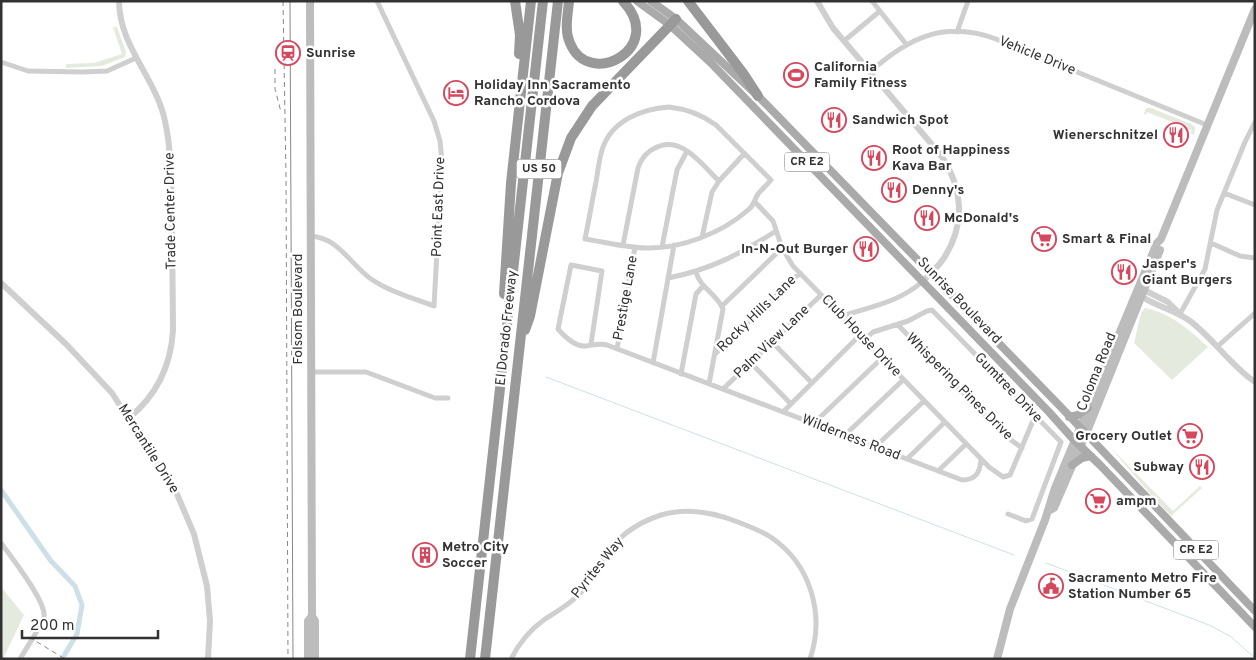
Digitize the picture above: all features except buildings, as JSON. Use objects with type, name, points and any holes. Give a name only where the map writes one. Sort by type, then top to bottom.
[{"type":"highway","points":[[515,1],[520,35],[517,125]]},
{"type":"highway","points":[[506,329],[502,309],[511,183],[531,1]]},
{"type":"highway","name":"El Dorado Freeway","points":[[470,659],[542,1]]},
{"type":"highway","name":"El Dorado Freeway","points":[[484,659],[517,362],[522,336],[558,1]]},
{"type":"highway","points":[[569,1],[567,30],[570,43],[576,53],[583,59],[600,64],[615,61],[623,56],[629,51],[634,40],[636,32],[635,20],[631,10],[623,1]]},
{"type":"highway","points":[[688,1],[743,73],[758,96]]},
{"type":"highway","points":[[522,336],[530,316],[558,173],[571,138],[592,106],[673,22]]},
{"type":"main road","name":"Folsom Boulevard","points":[[310,1],[312,616],[315,621],[315,659]]},
{"type":"main road","name":"Sunrise Boulevard","points":[[637,1],[673,22],[1255,627]]},
{"type":"main road","name":"Sunrise Boulevard","points":[[651,1],[758,96],[1255,611]]},
{"type":"main road","name":"Coloma Road","points":[[997,659],[1010,609],[1048,512],[1054,488],[1077,443],[1086,434],[1157,243],[1161,239],[1255,9]]},
{"type":"main road","name":"Coloma Road","points":[[1048,512],[1054,508],[1072,465],[1080,428],[1088,408],[1140,293]]},
{"type":"main road","points":[[1069,417],[1078,415],[1088,408]]},
{"type":"main road","points":[[1072,465],[1082,458],[1091,456]]},
{"type":"main road","points":[[1182,550],[1193,554],[1217,579],[1224,579]]},
{"type":"main road","name":"Folsom Boulevard","points":[[308,659],[308,621],[312,616]]},
{"type":"street","name":"Trade Center Drive","points":[[119,1],[121,24],[136,58],[156,93],[165,119],[171,171],[173,330],[170,358],[162,379],[146,403],[129,418]]},
{"type":"street","name":"Point East Drive","points":[[310,236],[318,236],[330,240],[364,273],[379,284],[434,306],[442,162],[440,141],[434,121],[378,1]]},
{"type":"street","points":[[817,1],[828,20],[844,41],[940,154],[948,166],[956,186],[960,205],[954,239],[943,260],[923,281],[911,291],[895,300],[842,316]]},
{"type":"street","points":[[872,1],[906,44]]},
{"type":"street","points":[[957,32],[968,1]]},
{"type":"street","points":[[844,41],[880,12]]},
{"type":"street","name":"Vehicle Drive","points":[[870,72],[889,55],[906,44],[932,34],[978,33],[1207,125]]},
{"type":"street","points":[[1,62],[28,71],[84,72],[107,71],[136,58]]},
{"type":"street","points":[[655,109],[689,110],[716,125],[771,180],[758,194],[750,209],[717,230],[702,237],[662,247],[623,245],[585,239],[603,148],[611,132],[624,120],[655,109]]},
{"type":"street","points":[[1180,314],[1201,278],[1208,260],[1215,218],[1244,142],[1255,122]]},
{"type":"street","points":[[623,245],[638,168],[642,159],[650,150],[660,146],[673,145],[687,151],[719,181]]},
{"type":"street","points":[[662,247],[677,170],[687,151]]},
{"type":"street","points":[[702,237],[710,197],[719,181],[744,154]]},
{"type":"street","points":[[1224,193],[1255,206]]},
{"type":"street","name":"Club House Drive","points":[[755,202],[772,221],[782,248],[790,262],[981,460],[1001,476],[1008,476],[1012,473],[1022,448]]},
{"type":"street","points":[[668,278],[696,272],[732,258],[776,232]]},
{"type":"street","points":[[1211,243],[1240,256],[1255,258]]},
{"type":"street","points":[[653,363],[674,245]]},
{"type":"street","name":"Prestige Lane","points":[[616,349],[635,247]]},
{"type":"street","points":[[722,306],[782,248]]},
{"type":"street","name":"Wilderness Road","points":[[591,344],[602,271],[571,265],[558,329],[569,340],[584,346],[602,344],[962,480],[970,479],[978,473],[981,460]]},
{"type":"street","points":[[696,272],[699,281],[722,306],[723,313],[710,384]]},
{"type":"street","name":"Rocky Hills Lane","points":[[715,355],[800,273]]},
{"type":"street","name":"Mercantile Drive","points":[[1,283],[66,344],[112,393],[174,487],[193,530],[204,568],[209,597],[210,630],[208,659]]},
{"type":"street","points":[[681,374],[696,294],[703,286]]},
{"type":"street","points":[[1140,293],[1168,302],[1218,346],[1238,369],[1255,382]]},
{"type":"street","name":"Palm View Lane","points":[[723,390],[821,295]]},
{"type":"street","name":"Gumtree Drive","points":[[783,412],[862,338],[873,332],[916,318],[927,310],[933,311],[1061,442],[1032,519],[1026,521],[1008,514]]},
{"type":"street","points":[[1218,346],[1255,313]]},
{"type":"street","name":"Whispering Pines Drive","points":[[898,325],[1003,434],[1022,448]]},
{"type":"street","points":[[772,342],[812,383]]},
{"type":"street","points":[[813,424],[882,358]]},
{"type":"street","points":[[751,363],[791,404]]},
{"type":"street","points":[[311,372],[366,372],[435,398],[448,398]]},
{"type":"street","points":[[844,436],[903,380]]},
{"type":"street","points":[[875,447],[924,401]]},
{"type":"street","points":[[1022,448],[1035,416]]},
{"type":"street","points":[[907,459],[945,422]]},
{"type":"street","points":[[938,471],[966,444]]},
{"type":"street","name":"Pyrites Way","points":[[511,659],[518,647],[534,628],[570,603],[583,590],[607,552],[628,532],[643,522],[660,516],[676,512],[694,511],[721,516],[764,533],[784,548],[798,564],[810,587],[816,611],[816,631],[810,659]]},
{"type":"street","points":[[1,543],[34,590],[44,610],[42,622],[20,659]]},
{"type":"shaded area","points":[[113,27],[117,27],[126,52],[125,57],[102,66],[66,68],[66,64],[94,63],[122,54]]},
{"type":"shaded area","points":[[1146,108],[1151,108],[1191,124],[1195,127],[1194,135],[1190,133],[1192,130],[1147,112],[1146,115],[1144,114]]},
{"type":"shaded area","points":[[1145,308],[1171,318],[1208,347],[1172,380],[1134,343],[1141,313]]},
{"type":"shaded area","points":[[1109,446],[1173,511],[1200,486],[1202,488],[1171,516]]},
{"type":"shaded area","points":[[1,587],[24,615],[3,659],[1,659]]},
{"type":"waterway","points":[[546,377],[1014,555]]},
{"type":"waterway","points":[[1,490],[51,561],[75,586],[82,605],[77,634],[62,659]]},
{"type":"waterway","points":[[1046,563],[1209,625],[1230,636],[1255,658]]},
{"type":"tram line","points":[[290,1],[293,659]]},
{"type":"railway","points":[[283,1],[286,176],[288,659]]},
{"type":"railway","points":[[275,69],[275,89],[281,112]]},
{"type":"railway","points":[[29,637],[65,659]]},
{"type":"place","name":"Sunrise","points":[[288,53]]},
{"type":"place","name":"California Family Fitness","points":[[796,75]]},
{"type":"place","name":"Holiday Inn Sacramento Rancho Cordova","points":[[456,93]]},
{"type":"place","name":"Sandwich Spot","points":[[834,120]]},
{"type":"place","name":"Wienerschnitzel","points":[[1176,135]]},
{"type":"place","name":"Root of Happiness Kava Bar","points":[[874,158]]},
{"type":"place","name":"Denny's","points":[[894,190]]},
{"type":"place","name":"McDonald's","points":[[927,218]]},
{"type":"place","name":"Smart & Final","points":[[1044,239]]},
{"type":"place","name":"In-N-Out Burger","points":[[866,249]]},
{"type":"place","name":"Jasper's Giant Burgers","points":[[1124,272]]},
{"type":"place","name":"Grocery Outlet","points":[[1190,436]]},
{"type":"place","name":"Subway","points":[[1202,467]]},
{"type":"place","name":"ampm","points":[[1098,501]]},
{"type":"place","name":"Metro City Soccer","points":[[425,555]]},
{"type":"place","name":"Sacramento Metro Fire Station Number 65","points":[[1051,586]]}]
